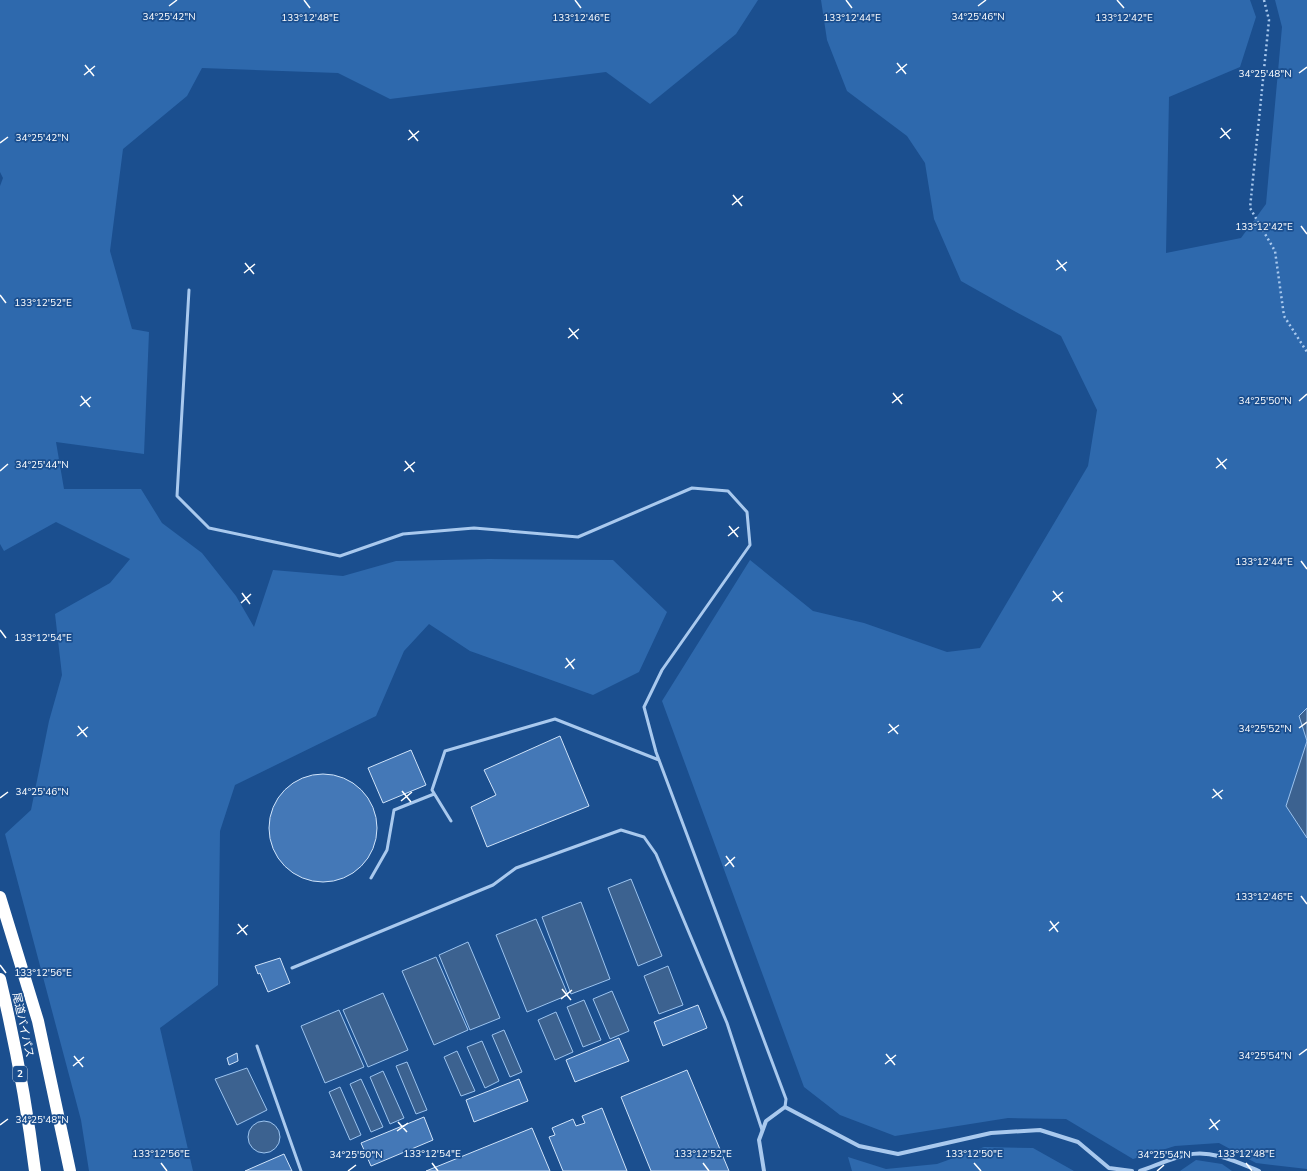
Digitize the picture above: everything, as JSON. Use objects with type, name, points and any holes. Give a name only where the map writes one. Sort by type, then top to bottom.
[{"type":"highway","points":[[0,897],[38,1021],[70,1171]]},
{"type":"highway","name":"尾道バイパス","points":[[0,979],[30,1128],[35,1171]]},
{"type":"street","points":[[764,1171],[759,1140],[766,1121],[785,1107],[859,1146],[898,1154],[991,1133],[1040,1130],[1078,1142],[1109,1168],[1132,1171]]},
{"type":"street","points":[[1140,1171],[1188,1155],[1208,1154],[1239,1163],[1259,1171]]},
{"type":"lane","points":[[189,290],[177,496],[209,528],[340,556],[403,534],[474,528],[578,538],[692,488],[728,491],[747,512],[750,545],[662,670],[644,706],[659,760],[786,1099],[785,1107]]},
{"type":"lane","points":[[451,821],[432,790],[445,751],[555,719],[659,760]]},
{"type":"lane","points":[[371,878],[387,850],[394,810],[434,794]]},
{"type":"lane","points":[[292,968],[493,885],[516,868],[524,865],[621,830],[644,837],[656,854],[727,1023],[763,1131]]},
{"type":"lane","points":[[257,1046],[301,1171]]},
{"type":"path","points":[[1264,0],[1269,20],[1250,208],[1275,252],[1284,316],[1307,352]]},
{"type":"shaded area","points":[[0,0],[758,0],[736,34],[650,104],[606,72],[390,99],[338,73],[202,68],[187,96],[123,149],[110,251],[132,329],[149,332],[144,454],[56,442],[64,489],[141,489],[162,523],[202,553],[236,596],[254,627],[273,570],[343,576],[396,561],[489,559],[613,560],[667,612],[639,672],[593,695],[470,651],[429,624],[404,651],[376,716],[235,785],[220,831],[218,985],[160,1028],[193,1171],[89,1171],[81,1120],[5,834],[31,810],[49,721],[62,675],[55,614],[110,583],[130,559],[56,522],[4,551],[0,544],[0,186],[3,178],[0,172]]},
{"type":"shaded area","points":[[821,0],[1250,0],[1256,17],[1240,67],[1169,97],[1166,253],[1241,238],[1266,204],[1282,27],[1275,0],[1307,0],[1307,708],[1299,716],[1307,741],[1286,806],[1307,838],[1307,1169],[1256,1163],[1219,1143],[1175,1146],[1133,1159],[1066,1119],[1008,1118],[895,1136],[840,1115],[804,1087],[662,701],[750,560],[813,611],[864,623],[947,652],[980,648],[1088,466],[1097,410],[1061,336],[961,281],[934,219],[925,163],[907,136],[847,91],[827,40]]},
{"type":"shaded area","points":[[1307,708],[1307,741],[1299,716]]},
{"type":"shaded area","points":[[1307,741],[1307,838],[1286,806]]},
{"type":"shaded area","points":[[631,879],[662,956],[638,966],[608,888]]},
{"type":"shaded area","points":[[581,902],[610,979],[571,994],[542,917]]},
{"type":"shaded area","points":[[536,919],[568,995],[527,1012],[496,935]]},
{"type":"shaded area","points":[[468,942],[500,1018],[470,1030],[439,955]]},
{"type":"shaded area","points":[[436,957],[468,1030],[434,1045],[402,971]]},
{"type":"shaded area","points":[[668,966],[683,1005],[659,1014],[644,976]]},
{"type":"shaded area","points":[[612,991],[629,1031],[610,1039],[593,999]]},
{"type":"shaded area","points":[[383,993],[408,1050],[368,1067],[343,1010]]},
{"type":"shaded area","points":[[584,1000],[601,1040],[583,1047],[567,1007]]},
{"type":"shaded area","points":[[339,1010],[364,1067],[325,1083],[301,1026]]},
{"type":"shaded area","points":[[556,1012],[573,1052],[555,1060],[538,1020]]},
{"type":"shaded area","points":[[504,1030],[522,1072],[510,1077],[492,1035]]},
{"type":"shaded area","points":[[482,1041],[499,1081],[485,1088],[467,1047]]},
{"type":"shaded area","points":[[457,1051],[475,1091],[461,1096],[444,1057]]},
{"type":"shaded area","points":[[407,1062],[427,1110],[416,1114],[396,1066]]},
{"type":"shaded area","points":[[247,1068],[267,1110],[237,1125],[215,1079]]},
{"type":"shaded area","points":[[383,1071],[404,1118],[390,1124],[370,1077]]},
{"type":"shaded area","points":[[361,1079],[383,1127],[371,1132],[350,1084]]},
{"type":"shaded area","points":[[340,1087],[361,1135],[350,1140],[329,1092]]},
{"type":"shaded area","points":[[264,1121],[270,1122],[277,1128],[280,1137],[279,1143],[273,1150],[264,1153],[258,1152],[251,1146],[248,1137],[249,1131],[255,1124]]},
{"type":"shaded area","points":[[984,1147],[1033,1148],[1074,1171],[852,1171],[848,1157],[886,1169],[937,1164]]},
{"type":"shaded area","points":[[1196,1160],[1222,1164],[1232,1171],[1180,1171]]},
{"type":"building","points":[[560,736],[589,806],[487,847],[471,807],[496,795],[484,770]]},
{"type":"building","points":[[411,750],[426,785],[383,803],[368,768]]},
{"type":"building","points":[[323,774],[344,778],[361,790],[373,807],[377,828],[373,849],[361,866],[344,878],[323,882],[302,878],[285,866],[273,849],[269,828],[273,807],[285,790],[302,778]]},
{"type":"building","points":[[280,958],[290,983],[268,992],[260,973],[258,974],[255,966]]},
{"type":"building","points":[[698,1005],[707,1028],[663,1046],[654,1022]]},
{"type":"building","points":[[619,1038],[629,1061],[575,1082],[566,1060]]},
{"type":"building","points":[[237,1053],[238,1061],[229,1065],[227,1058]]},
{"type":"building","points":[[687,1070],[729,1171],[651,1171],[621,1097]]},
{"type":"building","points":[[519,1079],[528,1101],[474,1122],[466,1100]]},
{"type":"building","points":[[602,1108],[627,1171],[563,1171],[549,1137],[555,1135],[552,1128],[573,1119],[576,1126],[585,1123],[582,1116]]},
{"type":"building","points":[[424,1117],[433,1140],[371,1166],[361,1143]]},
{"type":"building","points":[[532,1128],[550,1171],[426,1171]]},
{"type":"building","points":[[284,1154],[292,1171],[245,1171]]}]
